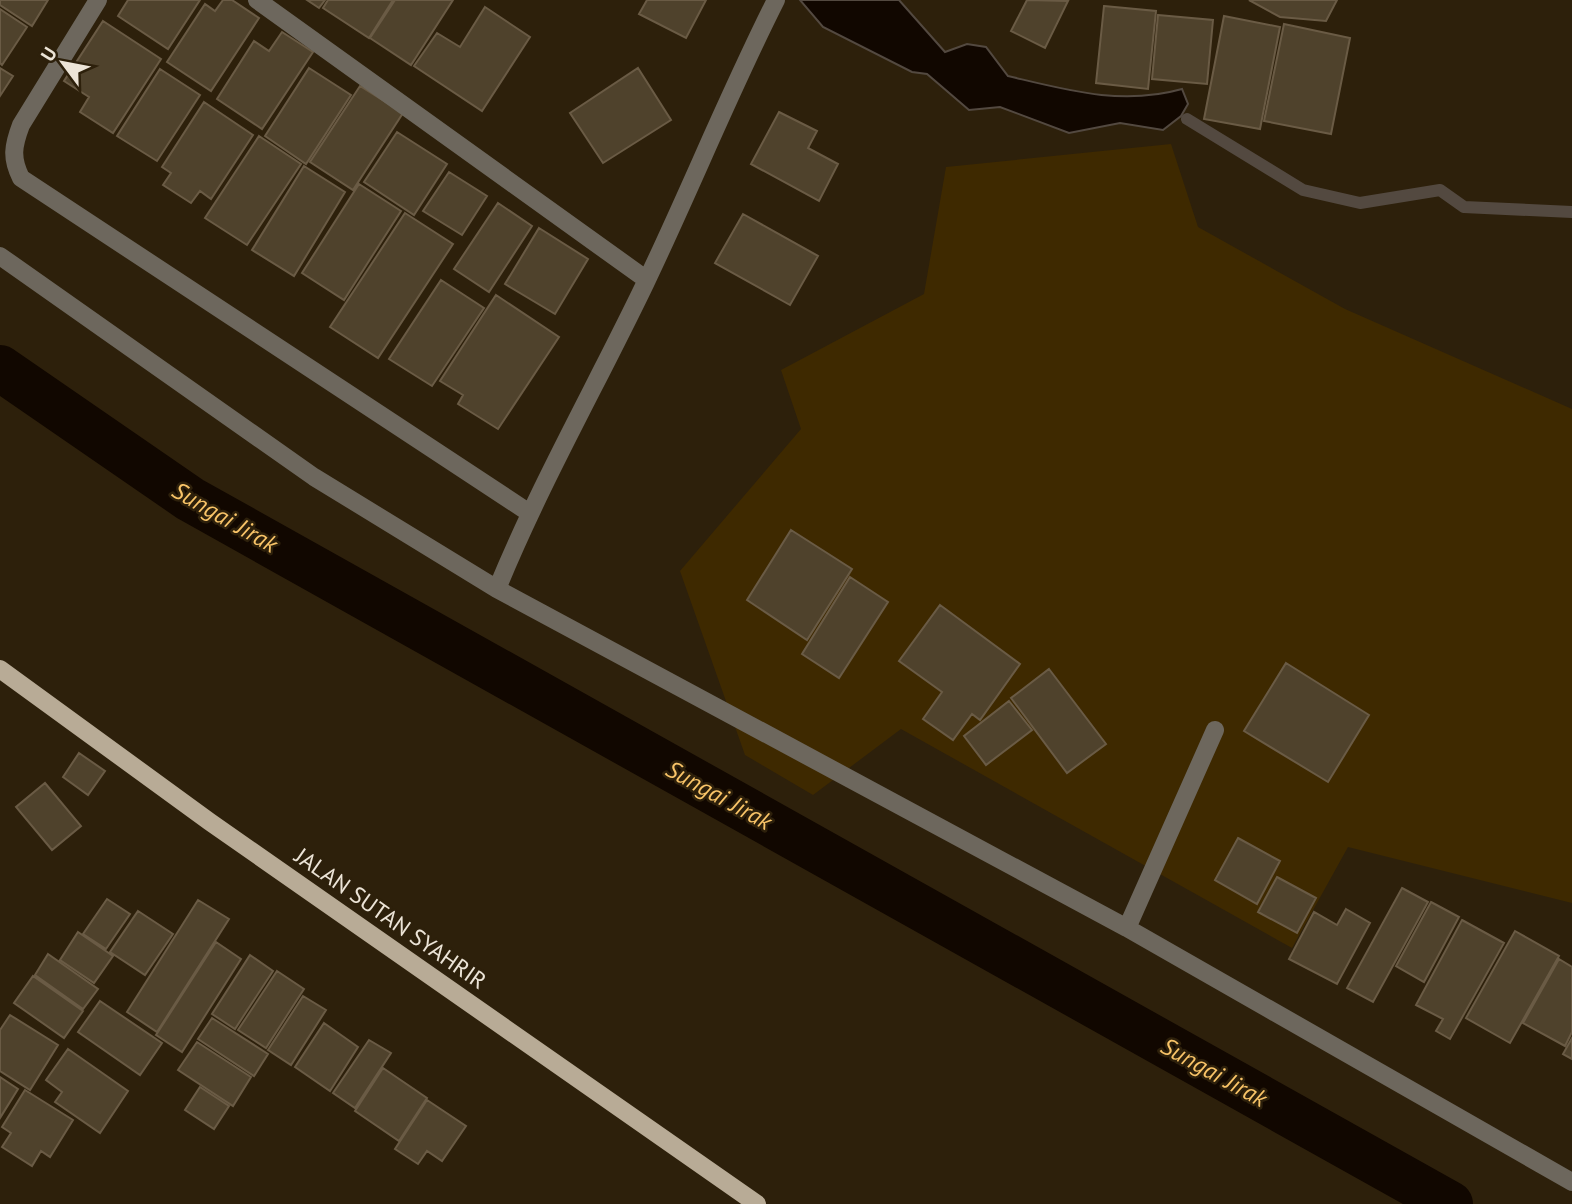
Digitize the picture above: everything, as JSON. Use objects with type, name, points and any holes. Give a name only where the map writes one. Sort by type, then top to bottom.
[{"type":"main road","name":"JALAN SUTAN SYAHRIR","points":[[0,669],[210,822],[757,1204]]},
{"type":"street","points":[[98,0],[21,125],[13,145],[13,162],[21,178],[528,512]]},
{"type":"street","points":[[257,0],[647,280]]},
{"type":"street","points":[[497,589],[528,512],[591,396],[647,280],[731,90],[776,0]]},
{"type":"street","points":[[0,256],[314,477],[497,589],[1127,928],[1572,1182]]},
{"type":"street","points":[[1127,928],[1215,730]]},
{"type":"shaded area","points":[[800,0],[899,0],[945,52],[967,44],[986,47],[1008,76],[1073,91],[1116,96],[1160,94],[1182,89],[1188,104],[1181,116],[1163,130],[1120,123],[1069,133],[1000,107],[969,110],[927,74],[912,72],[823,27]]},
{"type":"shaded area","points":[[1171,144],[1198,227],[1345,309],[1572,409],[1572,903],[1348,847],[1292,948],[901,729],[813,795],[745,755],[680,571],[801,429],[781,370],[924,294],[946,167]]},
{"type":"building","points":[[0,0],[48,0],[32,26],[0,5]]},
{"type":"building","points":[[128,0],[200,0],[168,49],[118,16]]},
{"type":"building","points":[[223,0],[232,0],[259,18],[211,91],[167,62],[205,4],[215,11]]},
{"type":"building","points":[[307,0],[325,0],[319,8]]},
{"type":"building","points":[[328,0],[393,0],[369,38],[323,8]]},
{"type":"building","points":[[395,0],[453,0],[411,65],[370,38]]},
{"type":"building","points":[[647,0],[706,0],[686,38],[639,14]]},
{"type":"building","points":[[1027,0],[1068,1],[1045,48],[1011,31]]},
{"type":"building","points":[[1249,0],[1337,0],[1326,21],[1280,17]]},
{"type":"building","points":[[1104,6],[1156,11],[1148,89],[1096,83]]},
{"type":"building","points":[[485,7],[530,37],[482,111],[414,66],[437,33],[460,47]]},
{"type":"building","points":[[0,9],[27,27],[2,65],[0,63]]},
{"type":"building","points":[[1158,15],[1213,20],[1207,84],[1152,79]]},
{"type":"building","points":[[1224,16],[1280,27],[1260,129],[1204,119]]},
{"type":"building","points":[[103,21],[161,59],[113,133],[80,112],[89,97],[64,81]]},
{"type":"building","points":[[1284,24],[1350,38],[1331,134],[1264,121]]},
{"type":"building","points":[[282,32],[313,52],[262,129],[217,99],[254,41],[269,51]]},
{"type":"building","points":[[0,68],[13,76],[0,96]]},
{"type":"building","points":[[309,68],[351,95],[306,164],[265,136]]},
{"type":"building","points":[[638,68],[671,120],[603,163],[570,113]]},
{"type":"building","points":[[160,69],[200,95],[157,161],[117,136]]},
{"type":"building","points":[[360,86],[403,113],[353,190],[310,162]]},
{"type":"building","points":[[204,102],[253,135],[211,199],[200,191],[191,203],[163,185],[171,173],[162,167]]},
{"type":"building","points":[[779,112],[817,131],[808,148],[838,164],[819,201],[751,164]]},
{"type":"building","points":[[397,132],[447,164],[414,215],[364,182]]},
{"type":"building","points":[[259,136],[301,164],[247,245],[205,218]]},
{"type":"building","points":[[304,166],[345,192],[294,276],[252,250]]},
{"type":"building","points":[[449,172],[487,196],[462,235],[423,211]]},
{"type":"building","points":[[359,184],[401,211],[344,300],[302,273]]},
{"type":"building","points":[[498,203],[532,226],[489,292],[454,269]]},
{"type":"building","points":[[405,213],[453,244],[378,358],[330,327]]},
{"type":"building","points":[[743,214],[818,256],[790,305],[715,263]]},
{"type":"building","points":[[539,228],[588,259],[555,314],[505,284]]},
{"type":"building","points":[[441,280],[484,308],[432,386],[389,359]]},
{"type":"building","points":[[496,295],[559,337],[498,429],[458,404],[463,395],[440,381]]},
{"type":"building","points":[[791,530],[852,569],[807,640],[747,600]]},
{"type":"building","points":[[850,577],[888,602],[839,678],[802,654]]},
{"type":"building","points":[[940,605],[1020,664],[980,720],[972,714],[953,740],[923,719],[942,692],[899,661]]},
{"type":"building","points":[[1286,663],[1369,715],[1328,782],[1244,731]]},
{"type":"building","points":[[1049,669],[1106,744],[1067,773],[1011,698]]},
{"type":"building","points":[[1009,701],[1032,730],[986,765],[964,736]]},
{"type":"building","points":[[79,753],[105,771],[88,795],[63,777]]},
{"type":"building","points":[[45,783],[81,826],[52,850],[16,807]]},
{"type":"building","points":[[1238,838],[1280,861],[1257,904],[1215,880]]},
{"type":"building","points":[[1277,877],[1316,898],[1297,933],[1258,912]]},
{"type":"building","points":[[1402,888],[1428,902],[1373,1002],[1347,988]]},
{"type":"building","points":[[107,899],[130,914],[106,949],[83,934]]},
{"type":"building","points":[[198,900],[229,919],[157,1032],[127,1012]]},
{"type":"building","points":[[1431,902],[1459,917],[1424,982],[1396,966]]},
{"type":"building","points":[[1346,909],[1370,923],[1337,984],[1289,959],[1314,912],[1337,925]]},
{"type":"building","points":[[138,911],[173,934],[145,975],[110,952]]},
{"type":"building","points":[[1462,920],[1504,943],[1450,1039],[1436,1031],[1443,1019],[1416,1005]]},
{"type":"building","points":[[1515,931],[1559,956],[1510,1043],[1466,1018]]},
{"type":"building","points":[[78,932],[113,956],[94,983],[60,960]]},
{"type":"building","points":[[216,942],[241,959],[182,1052],[156,1035]]},
{"type":"building","points":[[48,954],[98,989],[83,1009],[35,975]]},
{"type":"building","points":[[250,955],[273,971],[235,1029],[212,1014]]},
{"type":"building","points":[[1559,959],[1572,967],[1572,1032],[1565,1046],[1523,1023]]},
{"type":"building","points":[[277,971],[304,989],[266,1048],[238,1030]]},
{"type":"building","points":[[33,976],[83,1011],[64,1038],[14,1003]]},
{"type":"building","points":[[303,996],[326,1010],[291,1065],[268,1050]]},
{"type":"building","points":[[100,1001],[162,1043],[140,1075],[78,1032]]},
{"type":"building","points":[[10,1015],[58,1045],[30,1090],[0,1071],[0,1030]]},
{"type":"building","points":[[212,1018],[268,1054],[254,1076],[198,1039]]},
{"type":"building","points":[[324,1023],[358,1047],[330,1091],[295,1067]]},
{"type":"building","points":[[1572,1038],[1572,1059],[1563,1054]]},
{"type":"building","points":[[369,1040],[391,1053],[355,1108],[333,1093]]},
{"type":"building","points":[[197,1042],[251,1077],[233,1106],[178,1070]]},
{"type":"building","points":[[68,1049],[128,1091],[100,1133],[55,1102],[62,1092],[46,1080]]},
{"type":"building","points":[[383,1068],[427,1098],[399,1141],[355,1111]]},
{"type":"building","points":[[0,1077],[18,1089],[0,1118]]},
{"type":"building","points":[[200,1087],[229,1106],[214,1129],[185,1110]]},
{"type":"building","points":[[25,1090],[73,1120],[50,1157],[41,1151],[32,1166],[2,1147],[11,1133],[2,1127]]},
{"type":"building","points":[[427,1100],[466,1126],[442,1161],[427,1151],[418,1164],[395,1149]]},
{"type":"waterway","points":[[1187,119],[1303,190],[1360,203],[1440,190],[1464,207],[1572,212]]},
{"type":"waterway","name":"Sungai Jirak","points":[[0,368],[190,499],[1450,1204]]}]
